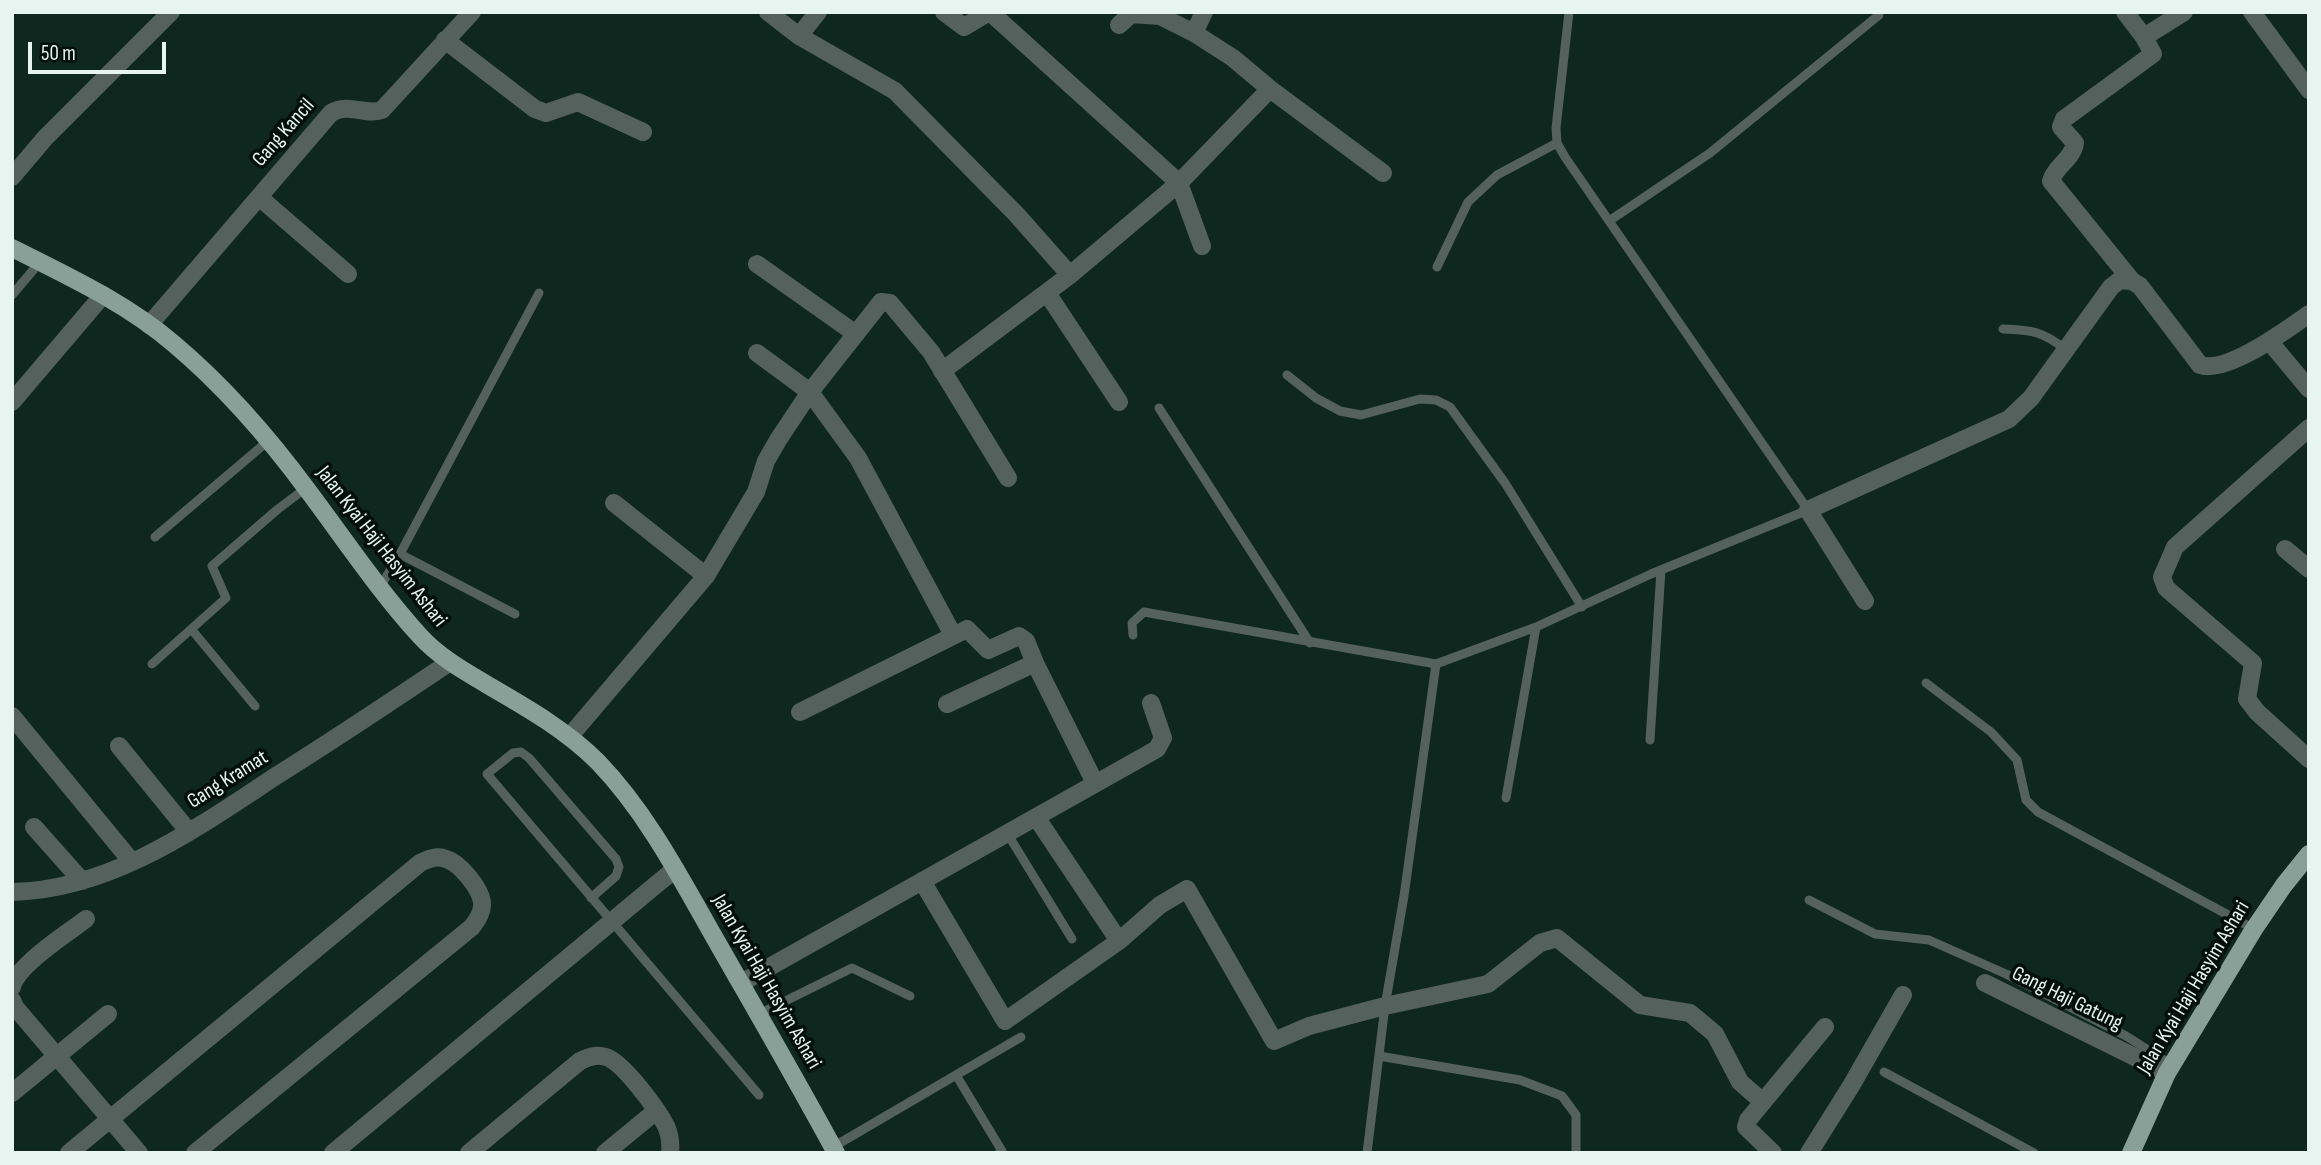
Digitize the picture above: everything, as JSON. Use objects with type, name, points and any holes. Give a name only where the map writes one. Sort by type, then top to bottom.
[{"type":"main road","name":"Jalan Kyai Haji Hasyim Ashari","points":[[12,248],[103,295],[149,325],[209,377],[268,441],[379,588],[423,639],[450,662],[570,736],[600,764],[624,793],[675,869],[835,1150]]},
{"type":"main road","name":"Jalan Kyai Haji Hasyim Ashari","points":[[2131,1153],[2170,1069],[2254,929],[2284,885],[2309,855]]},
{"type":"street","points":[[12,177],[45,138],[171,12]]},
{"type":"street","name":"Gang Kancil","points":[[149,325],[331,113],[340,107],[372,113],[382,110],[472,12]]},
{"type":"street","points":[[768,12],[799,36],[886,85],[903,99],[1017,215],[1070,275]]},
{"type":"street","points":[[799,36],[818,12]]},
{"type":"street","points":[[944,12],[964,27],[990,12],[1179,183],[1202,246]]},
{"type":"street","points":[[1194,33],[1204,12]]},
{"type":"street","points":[[2124,12],[2144,37],[2153,54],[2064,119],[2060,127],[2075,143],[2074,151],[2052,176],[2051,181],[2132,281],[2140,286],[2200,365],[2208,368],[2218,366],[2269,341],[2309,314]]},
{"type":"street","points":[[2144,37],[2184,12]]},
{"type":"street","points":[[2252,12],[2309,90]]},
{"type":"street","points":[[1119,25],[1131,14],[1160,16],[1194,33],[1233,58],[1383,173]]},
{"type":"street","points":[[445,40],[535,109],[546,113],[578,102],[643,132]]},
{"type":"street","points":[[942,370],[1070,275],[1179,183],[1270,89]]},
{"type":"street","points":[[259,197],[348,274]]},
{"type":"street","points":[[757,264],[856,334]]},
{"type":"street","points":[[1865,601],[1808,510],[2009,419],[2031,398],[2111,287],[2120,280],[2132,281]]},
{"type":"street","points":[[1047,293],[1119,402]]},
{"type":"street","points":[[12,402],[103,295]]},
{"type":"street","points":[[570,736],[706,576],[756,492],[766,461],[778,440],[810,392],[881,302],[890,303],[931,352],[1008,478]]},
{"type":"street","points":[[2269,341],[2309,389]]},
{"type":"street","points":[[757,353],[810,392],[858,457],[953,635]]},
{"type":"street","points":[[2309,428],[2175,547],[2162,577],[2166,588],[2253,663],[2247,699],[2256,712],[2309,759]]},
{"type":"street","points":[[614,503],[706,576]]},
{"type":"street","points":[[2285,549],[2309,569]]},
{"type":"street","points":[[800,712],[967,629],[988,650],[1019,636],[1026,641],[1095,783]]},
{"type":"street","name":"Gang Kramat","points":[[12,892],[57,888],[132,862],[189,832],[350,730],[450,662]]},
{"type":"street","points":[[947,704],[1035,663]]},
{"type":"street","points":[[741,984],[1157,749],[1163,738],[1151,703]]},
{"type":"street","points":[[12,716],[132,862]]},
{"type":"street","points":[[119,746],[189,832]]},
{"type":"street","points":[[1036,817],[1119,941]]},
{"type":"street","points":[[34,827],[82,881]]},
{"type":"street","points":[[69,1153],[419,863],[432,857],[447,859],[458,867],[476,888],[482,901],[480,916],[472,927],[195,1153]]},
{"type":"street","points":[[333,1153],[675,869]]},
{"type":"street","points":[[922,881],[1005,1021],[1119,941],[1160,905],[1187,889],[1275,1041],[1310,1026],[1385,1006],[1488,984],[1540,943],[1557,937],[1640,1005],[1690,1013],[1715,1034],[1740,1082],[1763,1102]]},
{"type":"street","points":[[12,987],[13,981],[24,968],[86,919]]},
{"type":"street","name":"Gang Haji Gatung","points":[[1985,983],[2170,1069]]},
{"type":"street","points":[[12,1000],[56,1057],[139,1153]]},
{"type":"street","points":[[1809,1153],[1900,1001]]},
{"type":"street","points":[[12,1093],[108,1014]]},
{"type":"street","points":[[1773,1153],[1746,1126],[1825,1027]]},
{"type":"street","points":[[469,1153],[580,1061],[593,1055],[607,1057],[619,1065],[656,1111],[667,1128],[670,1153]]},
{"type":"street","points":[[605,1153],[656,1111]]},
{"type":"lane","points":[[1133,635],[1132,623],[1144,612],[1436,664],[1536,627],[1661,570],[1808,510],[1557,143],[1558,107],[1569,12]]},
{"type":"lane","points":[[1609,221],[1710,153],[1879,15]]},
{"type":"lane","points":[[1437,267],[1468,202],[1497,175],[1557,143]]},
{"type":"lane","points":[[12,295],[40,262]]},
{"type":"lane","points":[[379,588],[400,554],[539,293]]},
{"type":"lane","points":[[2003,329],[2033,330],[2066,350]]},
{"type":"lane","points":[[1287,375],[1316,398],[1340,411],[1361,415],[1420,399],[1436,400],[1450,407],[1505,483],[1582,607]]},
{"type":"lane","points":[[1159,408],[1310,643]]},
{"type":"lane","points":[[156,537],[268,441]]},
{"type":"lane","points":[[152,664],[226,598],[212,566],[306,488]]},
{"type":"lane","points":[[400,554],[515,614]]},
{"type":"lane","points":[[1650,740],[1661,570]]},
{"type":"lane","points":[[1506,798],[1536,627]]},
{"type":"lane","points":[[192,630],[255,706]]},
{"type":"lane","points":[[1367,1153],[1385,1006],[1404,895],[1436,664]]},
{"type":"lane","points":[[1926,683],[1991,732],[2017,760],[2026,800],[2038,812],[2254,929]]},
{"type":"lane","points":[[592,898],[616,876],[620,867],[616,859],[528,758],[521,752],[513,753],[487,774],[612,922],[759,1095]]},
{"type":"lane","points":[[1007,833],[1072,939]]},
{"type":"lane","points":[[1809,900],[1875,934],[1929,940],[2006,974],[2126,1036],[2170,1069]]},
{"type":"lane","points":[[759,1014],[852,968],[910,996]]},
{"type":"lane","points":[[835,1150],[1021,1037]]},
{"type":"lane","points":[[1379,1056],[1520,1080],[1562,1096],[1576,1115],[1576,1153]]},
{"type":"lane","points":[[1884,1072],[2034,1153]]},
{"type":"lane","points":[[956,1075],[1002,1151],[999,1153]]}]
